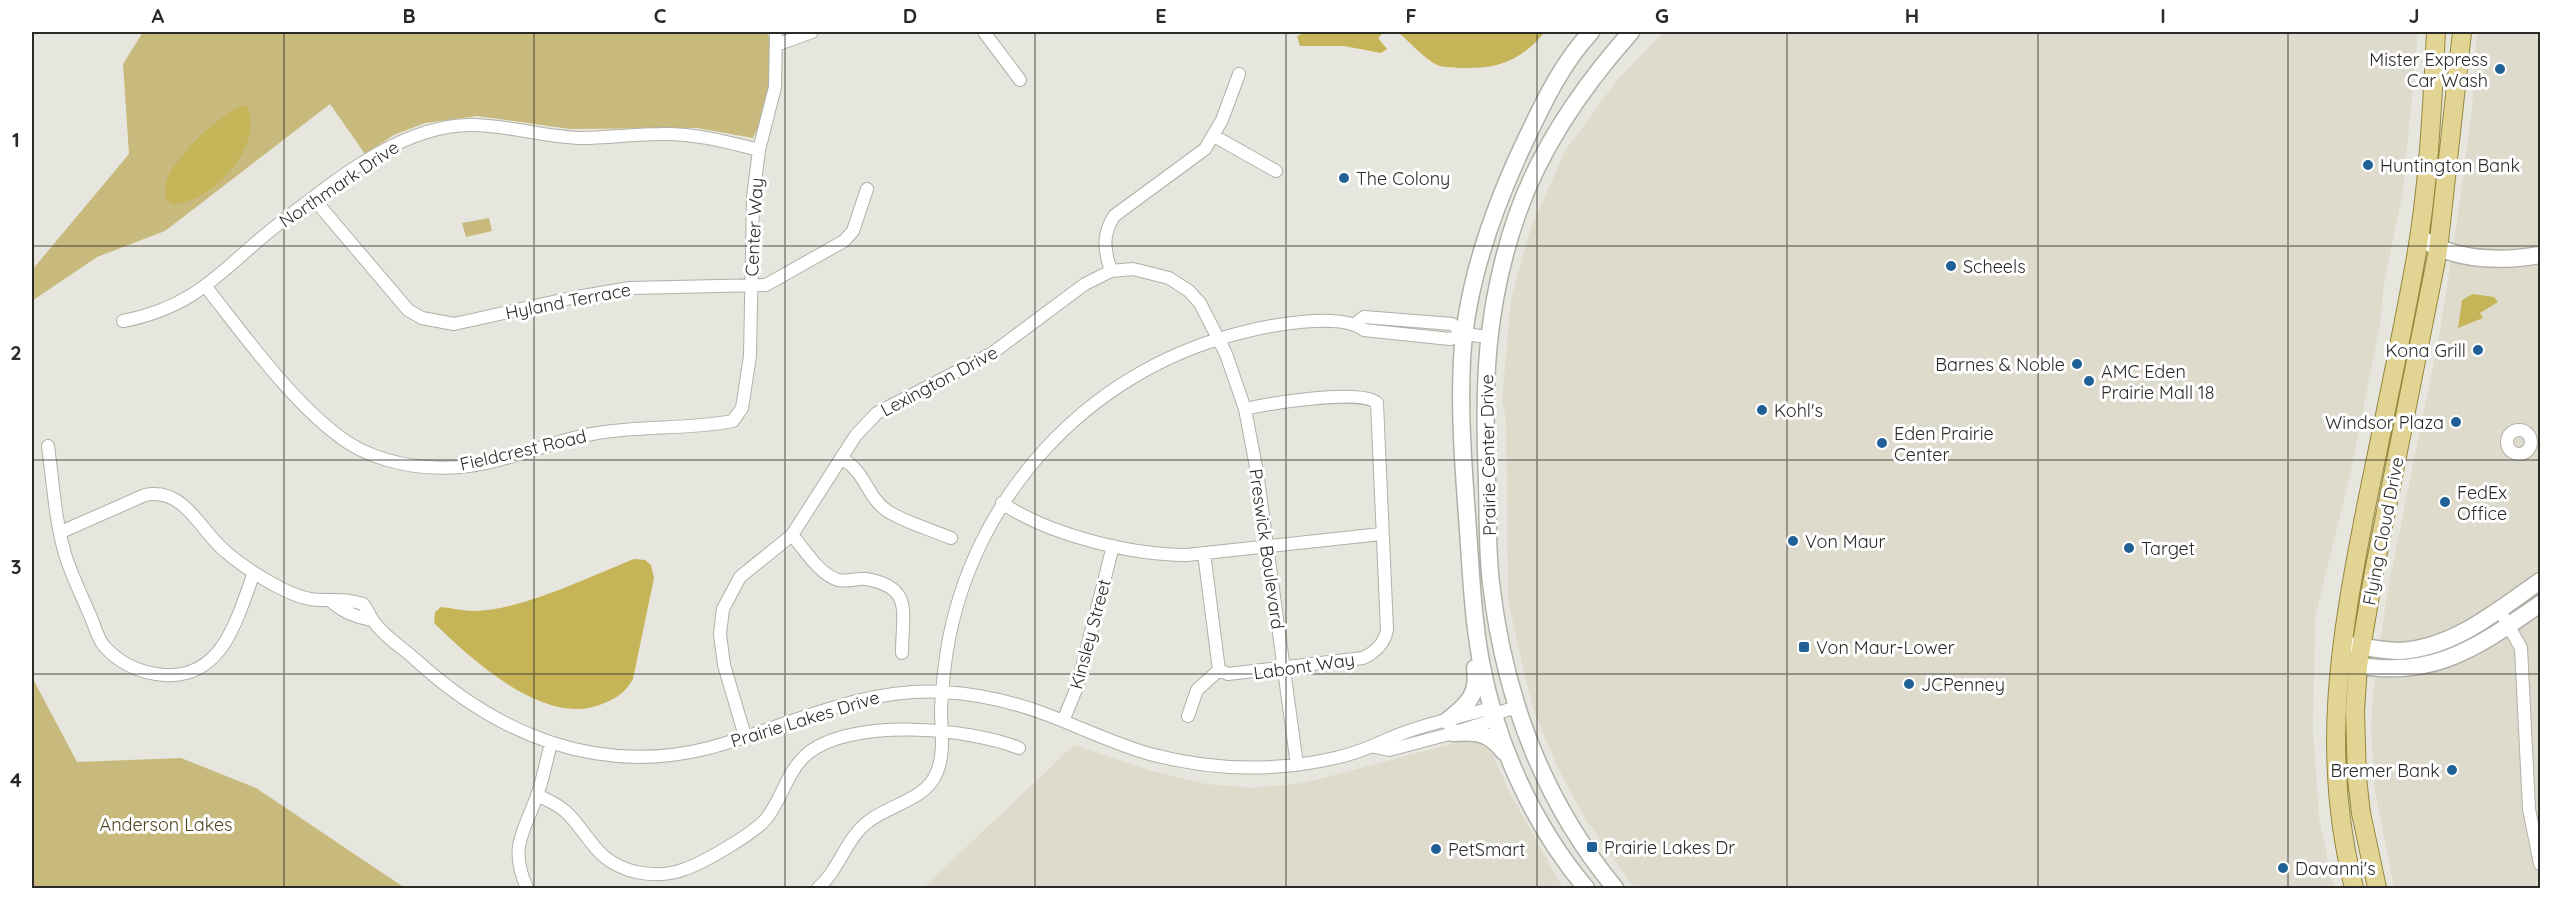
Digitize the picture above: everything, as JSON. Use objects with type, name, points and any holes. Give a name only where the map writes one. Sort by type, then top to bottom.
[{"type":"main road","name":"Prairie Center Drive","points":[[1586,888],[1549,837],[1528,799],[1494,714],[1481,663],[1472,580],[1461,426],[1462,358],[1465,334],[1485,240],[1500,197],[1561,72],[1591,32]]},
{"type":"main road","name":"Prairie Center Drive","points":[[1615,888],[1588,852],[1557,802],[1515,707],[1498,632],[1491,581],[1484,390],[1487,337],[1497,279],[1517,215],[1541,157],[1578,98],[1631,32]]},
{"type":"main road","name":"Flying Cloud Drive","points":[[2354,888],[2342,837],[2334,737],[2341,652],[2419,237],[2431,128],[2436,32]]},
{"type":"main road","name":"Flying Cloud Drive","points":[[2377,888],[2361,813],[2357,778],[2355,711],[2358,666],[2438,250],[2462,32]]},
{"type":"main road","points":[[2419,237],[2438,250],[2497,260],[2541,255]]},
{"type":"main road","points":[[2416,256],[2438,250]]},
{"type":"main road","points":[[1472,580],[1468,632],[1476,686],[1470,701],[1450,727],[1485,734],[1496,741],[1513,764]]},
{"type":"main road","points":[[2341,652],[2361,646],[2397,651],[2426,647],[2461,633],[2541,581]]},
{"type":"main road","points":[[2341,652],[2358,666],[2396,670],[2435,664],[2470,650],[2541,604]]},
{"type":"main road","points":[[2342,837],[2339,855],[2346,888]]},
{"type":"street","name":"Center Way","points":[[733,421],[741,414],[750,356],[753,197],[759,150],[775,87],[776,32]]},
{"type":"street","points":[[776,45],[812,32]]},
{"type":"street","points":[[984,32],[1020,80]]},
{"type":"street","points":[[1111,272],[1103,241],[1114,216],[1192,161],[1214,136],[1239,74]]},
{"type":"street","name":"Northmark Drive","points":[[123,321],[169,308],[206,287],[267,233],[313,198],[397,143],[420,132],[457,125],[504,128],[574,137],[663,134],[693,136],[759,150]]},
{"type":"street","points":[[1214,136],[1276,171]]},
{"type":"street","name":"Hyland Terrace","points":[[313,198],[408,310],[440,323],[470,322],[571,298],[630,288],[751,286],[773,283],[844,241],[858,219],[867,189]]},
{"type":"street","name":"Lexington Drive","points":[[746,736],[724,664],[720,633],[723,609],[740,577],[792,536],[856,435],[877,413],[991,354],[1079,288],[1111,272],[1133,270],[1156,273],[1180,285],[1200,303],[1219,339]]},
{"type":"street","name":"Fieldcrest Road","points":[[206,287],[285,382],[330,430],[348,443],[401,464],[461,467],[592,434],[733,421]]},
{"type":"street","points":[[818,888],[836,867],[857,831],[870,820],[919,794],[929,785],[941,760],[943,692],[953,620],[966,577],[983,538],[1002,503],[1025,471],[1052,441],[1097,401],[1180,352],[1219,339],[1290,324],[1355,324],[1364,317],[1452,324],[1465,334],[1487,337]]},
{"type":"street","name":"Preswick Boulevard","points":[[1219,339],[1245,409],[1257,472],[1297,765]]},
{"type":"street","name":"Labont Way","points":[[1219,670],[1233,675],[1363,657],[1379,648],[1387,630],[1381,534],[1378,407],[1374,400],[1327,397],[1245,409]]},
{"type":"street","points":[[48,446],[65,554],[102,644],[129,666],[146,673],[176,675],[191,672],[213,660],[224,648],[254,573]]},
{"type":"street","points":[[841,458],[860,471],[879,504],[888,512],[951,538]]},
{"type":"street","name":"Prairie Lakes Drive","points":[[61,532],[146,495],[156,493],[171,495],[223,550],[254,573],[306,598],[331,601],[338,598],[363,604],[372,620],[462,700],[494,719],[551,743],[597,754],[634,757],[708,748],[853,701],[885,694],[943,692],[1017,704],[1146,753],[1184,762],[1260,768],[1297,765],[1335,758],[1375,747],[1386,740],[1450,727],[1484,710],[1494,714],[1515,707]]},
{"type":"street","points":[[1002,503],[1033,520],[1113,546],[1163,555],[1204,553],[1381,534]]},
{"type":"street","points":[[792,536],[820,568],[839,580],[862,579],[890,584],[896,589],[902,604],[902,653]]},
{"type":"street","name":"Kinsley Street","points":[[1063,721],[1077,687],[1113,546]]},
{"type":"street","points":[[1188,716],[1197,690],[1219,670],[1204,553]]},
{"type":"street","points":[[2499,609],[2521,648],[2523,660],[2529,809],[2535,849],[2541,864]]},
{"type":"street","points":[[537,795],[566,812],[589,844],[618,865],[634,871],[668,873],[685,869],[752,832],[776,805],[799,762],[822,745],[865,732],[941,732],[994,738],[1019,748]]},
{"type":"street","points":[[527,888],[520,866],[518,850],[520,834],[537,795],[551,743]]},
{"type":"shaded area","points":[[1307,32],[1384,32],[1378,38],[1387,49],[1381,53],[1344,46],[1300,46],[1297,36]]},
{"type":"shaded area","points":[[1398,32],[1545,32],[1527,50],[1508,61],[1486,67],[1460,68],[1437,65]]},
{"type":"shaded area","name":"Eden Prairie Center","points":[[1664,32],[2418,32],[2403,191],[2384,285],[2380,323],[2352,466],[2315,618],[2313,727],[2319,818],[2334,888],[1636,888],[1631,883],[1584,817],[1558,768],[1535,714],[1524,673],[1508,600],[1506,418],[1502,400],[1511,299],[1531,227],[1565,151],[1618,79]]},
{"type":"shaded area","points":[[2477,32],[2540,32],[2540,888],[2394,888],[2375,791],[2371,731],[2373,695],[2387,594],[2440,331],[2472,109]]},
{"type":"shaded area","points":[[246,105],[250,120],[249,137],[232,169],[203,194],[172,204],[165,198],[166,181],[180,158],[213,125]]},
{"type":"shaded area","points":[[2473,294],[2494,297],[2498,302],[2480,313],[2483,318],[2458,328],[2462,300]]},
{"type":"shaded area","points":[[634,559],[645,560],[651,565],[654,578],[633,679],[620,695],[602,704],[580,709],[557,707],[534,698],[488,671],[434,623],[435,612],[441,607],[474,611],[512,605],[534,599]]},
{"type":"shaded area","points":[[1470,739],[1487,742],[1509,791],[1563,888],[923,888],[1074,745],[1148,770],[1206,784],[1252,788],[1304,783]]},
{"type":"green space","points":[[143,32],[768,32],[771,59],[767,100],[753,138],[697,128],[570,129],[477,116],[425,123],[394,135],[365,154],[330,104],[165,231],[97,257],[32,301],[32,270],[129,154],[123,64]]},
{"type":"green space","points":[[489,218],[492,231],[466,237],[462,223]]},
{"type":"green space","name":"Anderson Lakes","points":[[32,677],[77,762],[181,758],[256,788],[405,888],[32,888]]},
{"type":"place","name":"Mister Express Car Wash","points":[[2500,69]]},
{"type":"place","name":"Huntington Bank","points":[[2368,165]]},
{"type":"place","name":"The Colony","points":[[1344,178]]},
{"type":"place","name":"Scheels","points":[[1951,266]]},
{"type":"place","name":"Kona Grill","points":[[2478,350]]},
{"type":"place","name":"Barnes & Noble","points":[[2077,364]]},
{"type":"place","name":"AMC Eden Prairie Mall 18","points":[[2089,381]]},
{"type":"place","name":"Kohl's","points":[[1762,410]]},
{"type":"place","name":"Windsor Plaza","points":[[2456,422]]},
{"type":"place","name":"Eden Prairie Center","points":[[1882,443]]},
{"type":"place","name":"FedEx Office","points":[[2445,502]]},
{"type":"place","name":"Von Maur","points":[[1793,541]]},
{"type":"place","name":"Target","points":[[2129,548]]},
{"type":"place","name":"Von Maur-Lower","points":[[1804,647]]},
{"type":"place","name":"JCPenney","points":[[1909,684]]},
{"type":"place","name":"Bremer Bank","points":[[2452,770]]},
{"type":"place","name":"Prairie Lakes Dr","points":[[1592,847]]},
{"type":"place","name":"PetSmart","points":[[1436,849]]},
{"type":"place","name":"Davanni's","points":[[2283,868]]}]
